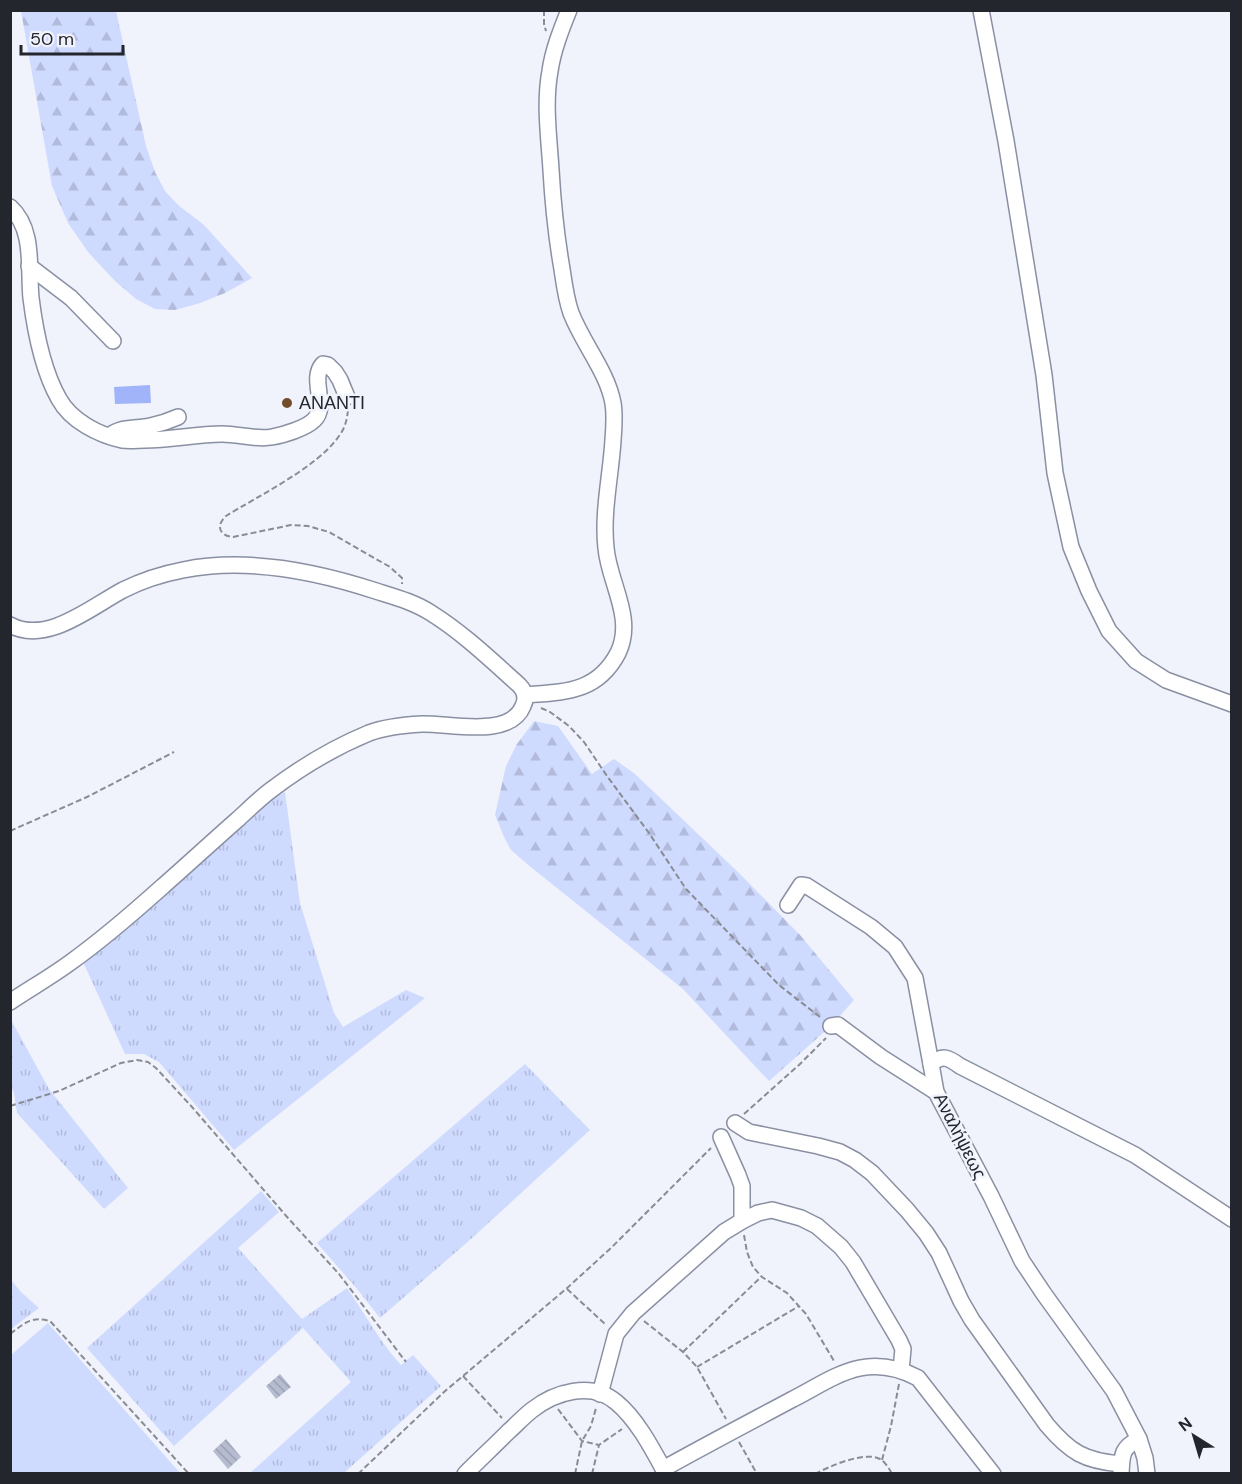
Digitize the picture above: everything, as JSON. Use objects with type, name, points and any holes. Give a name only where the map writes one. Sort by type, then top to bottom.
[{"type":"street","points":[[525,698],[588,685],[602,675],[609,666],[618,653],[624,637],[624,615],[609,571],[606,548],[605,520],[614,426],[613,403],[603,373],[584,341],[571,311],[555,225],[546,103],[554,51],[569,10]]},
{"type":"street","points":[[981,10],[1006,141],[1044,375],[1055,473],[1071,547],[1089,591],[1109,630],[1136,661],[1166,680],[1232,704]]},
{"type":"street","points":[[10,207],[25,231],[31,298],[47,369],[63,407],[79,421],[107,435],[125,440],[158,440],[225,434],[271,438],[307,425],[318,416],[317,377],[323,364],[328,365],[335,372],[347,397]]},
{"type":"street","points":[[29,266],[71,298],[113,340]]},
{"type":"street","points":[[107,435],[126,428],[167,422],[178,417]]},
{"type":"street","points":[[10,625],[23,631],[33,632],[56,627],[124,589],[183,570],[202,567],[250,566],[299,572],[350,582],[419,606],[469,642],[519,685],[525,698],[517,715],[502,724],[474,728],[416,724],[380,729],[353,740],[324,756],[269,791],[163,887],[113,928],[71,962],[10,1002]]},
{"type":"street","points":[[788,905],[801,885],[807,886],[871,927],[895,947],[915,978],[931,1064]]},
{"type":"street","points":[[835,1025],[936,1092]]},
{"type":"street","name":"Αναλήψεως","points":[[1147,1473],[1139,1439],[1106,1379],[1022,1261],[991,1196],[936,1092],[931,1064],[938,1058],[949,1058],[960,1066],[1135,1155],[1232,1219]]},
{"type":"street","points":[[735,1123],[749,1132],[840,1152],[872,1173],[908,1210],[926,1233],[939,1253],[972,1320],[1047,1425],[1073,1451],[1121,1469],[1122,1456],[1126,1447],[1139,1439]]},
{"type":"street","points":[[721,1137],[742,1186],[742,1221]]},
{"type":"street","points":[[600,1394],[616,1334],[633,1312],[724,1232],[758,1213],[772,1210],[785,1212],[817,1226],[841,1247],[853,1262],[899,1340],[903,1349],[901,1370]]},
{"type":"street","points":[[465,1473],[532,1410],[550,1399],[573,1391],[594,1392],[612,1398],[618,1403],[634,1421],[664,1471],[733,1430],[841,1374],[874,1367],[901,1370],[918,1378],[993,1473]]},
{"type":"path","points":[[347,397],[348,411],[345,426],[333,444],[297,473],[226,516],[220,523],[220,528],[226,536],[233,537],[291,525],[308,526],[329,532],[390,567],[399,575],[403,583],[397,598]]},
{"type":"path","points":[[525,698],[550,712],[584,742],[649,832],[686,889],[752,960],[779,985],[835,1025],[799,1065],[735,1123]]},
{"type":"path","points":[[10,831],[87,797],[174,752]]},
{"type":"path","points":[[10,1106],[59,1091],[121,1063],[137,1060],[148,1062],[192,1107],[339,1274],[406,1362]]},
{"type":"path","points":[[358,1473],[463,1376],[611,1248],[721,1137]]},
{"type":"path","points":[[742,1221],[747,1252],[753,1267],[762,1277],[787,1293],[807,1314],[841,1374]]},
{"type":"path","points":[[683,1352],[762,1277]]},
{"type":"path","points":[[566,1289],[616,1334]]},
{"type":"path","points":[[697,1367],[799,1306]]},
{"type":"path","points":[[633,1312],[683,1352],[697,1367],[757,1473]]},
{"type":"path","points":[[10,1334],[27,1322],[40,1318],[50,1321],[189,1473]]},
{"type":"path","points":[[882,1460],[901,1370]]},
{"type":"path","points":[[463,1376],[512,1429]]},
{"type":"path","points":[[575,1473],[582,1441],[591,1426],[600,1394]]},
{"type":"path","points":[[550,1399],[582,1441],[598,1445]]},
{"type":"path","points":[[592,1473],[598,1445],[634,1421]]},
{"type":"path","points":[[815,1473],[845,1461],[873,1457],[882,1460],[892,1473]]},
{"type":"green space","points":[[21,11],[116,11],[146,146],[155,172],[165,191],[178,205],[204,225],[252,278],[225,293],[200,303],[175,310],[155,309],[136,299],[115,281],[88,252],[68,223],[52,186]]},
{"type":"green space","points":[[534,721],[558,726],[592,774],[614,759],[635,774],[800,935],[854,1000],[831,1026],[769,1081],[683,989],[511,850],[495,815],[506,766],[517,744]]},
{"type":"green space","points":[[285,792],[300,903],[334,1013],[343,1027],[406,990],[425,998],[234,1150],[159,1062],[144,1054],[125,1054],[84,964],[171,889],[262,805]]},
{"type":"green space","points":[[10,1018],[49,1089],[128,1188],[104,1209],[17,1113],[11,1087]]},
{"type":"green space","points":[[525,1064],[590,1130],[471,1239],[380,1318],[317,1243]]},
{"type":"green space","points":[[261,1191],[279,1212],[238,1248],[302,1319],[347,1288],[379,1337],[401,1365],[413,1355],[441,1386],[344,1473],[250,1473],[351,1382],[303,1328],[174,1446],[87,1348]]},
{"type":"green space","points":[[11,1280],[39,1308],[11,1329]]},
{"type":"green space","points":[[48,1323],[180,1473],[11,1473],[11,1355]]},
{"type":"water","points":[[150,385],[151,403],[115,404],[114,387]]},
{"type":"building","points":[[280,1374],[291,1387],[276,1399],[266,1386]]},
{"type":"building","points":[[226,1439],[241,1457],[228,1469],[213,1451]]},
{"type":"place","name":"ΑΝΑΝΤΙ","points":[[287,403]]}]
